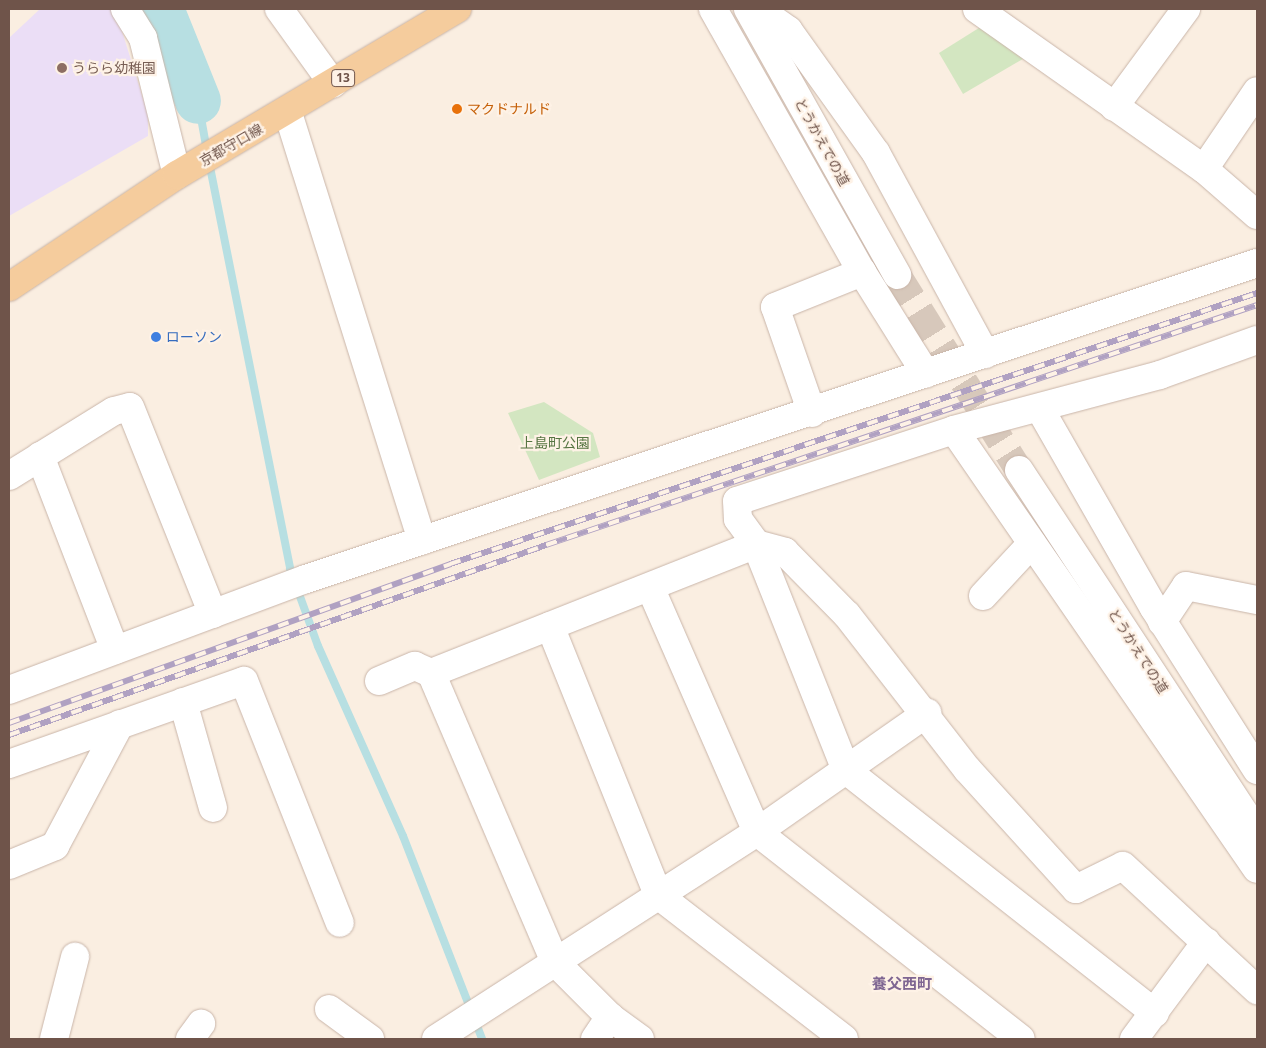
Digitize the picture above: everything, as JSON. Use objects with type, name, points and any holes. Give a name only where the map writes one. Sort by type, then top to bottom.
[{"type":"main road","name":"京都守口線","points":[[9,287],[187,170],[288,113],[457,9]]},
{"type":"street","points":[[125,9],[143,38],[187,170]]},
{"type":"street","points":[[279,9],[333,84]]},
{"type":"street","points":[[713,9],[862,272],[926,374]]},
{"type":"street","name":"とうかえでの道","points":[[748,9],[897,275]]},
{"type":"street","points":[[758,9],[788,30],[876,153],[985,354]]},
{"type":"street","points":[[977,9],[1204,170],[1257,215]]},
{"type":"street","points":[[1114,107],[1186,9]]},
{"type":"street","points":[[1204,170],[1257,91]]},
{"type":"street","points":[[288,113],[422,541]]},
{"type":"street","points":[[11,682],[115,650],[278,589],[812,413],[1257,262]]},
{"type":"street","points":[[812,413],[775,306],[862,272]]},
{"type":"street","points":[[1155,1012],[846,770],[756,544],[738,519],[737,501],[954,430],[1040,410],[1257,340]]},
{"type":"street","points":[[9,476],[40,456],[130,406],[213,614]]},
{"type":"street","points":[[1040,410],[1162,622],[1257,770]]},
{"type":"street","points":[[954,430],[1257,869]]},
{"type":"street","points":[[40,456],[115,650]]},
{"type":"street","name":"とうかえでの道","points":[[1019,470],[1257,833]]},
{"type":"street","points":[[983,596],[1032,543]]},
{"type":"street","points":[[431,673],[756,544],[785,552],[847,615],[927,713],[967,769],[1076,889],[1123,866],[1257,990]]},
{"type":"street","points":[[1162,622],[1186,586],[1257,600]]},
{"type":"street","points":[[650,587],[757,832],[1021,1039]]},
{"type":"street","points":[[550,626],[658,895],[844,1039]]},
{"type":"street","points":[[380,681],[415,666],[431,673],[555,962],[610,1017],[640,1039]]},
{"type":"street","points":[[9,764],[244,681],[340,923]]},
{"type":"street","points":[[182,702],[213,808]]},
{"type":"street","points":[[447,1032],[757,832],[927,713]]},
{"type":"street","points":[[9,865],[55,846],[120,724]]},
{"type":"street","points":[[1134,1039],[1206,942]]},
{"type":"street","points":[[54,1039],[75,957]]},
{"type":"street","points":[[329,1009],[370,1039]]},
{"type":"street","points":[[594,1039],[610,1017]]},
{"type":"shaded area","points":[[40,9],[115,9],[148,114],[148,136],[9,216],[9,38]]},
{"type":"green space","points":[[982,26],[1028,56],[963,94],[939,53]]},
{"type":"green space","name":"上島町公園","points":[[544,402],[593,433],[600,457],[539,480],[508,413]]},
{"type":"waterway","points":[[161,9],[198,101]]},
{"type":"waterway","points":[[198,101],[207,151]]},
{"type":"waterway","points":[[209,162],[290,569],[318,646],[403,836],[482,1039]]},
{"type":"tunnel","points":[[897,275],[1019,470]]},
{"type":"railway","points":[[9,723],[450,564],[1257,293]]},
{"type":"railway","points":[[9,735],[546,545],[1257,305]]},
{"type":"place","name":"うらら幼稚園","points":[[62,68]]},
{"type":"place","name":"マクドナルド","points":[[457,109]]},
{"type":"place","name":"ローソン","points":[[156,337]]},
{"type":"district","name":"養父西町","points":[[902,984]]}]
